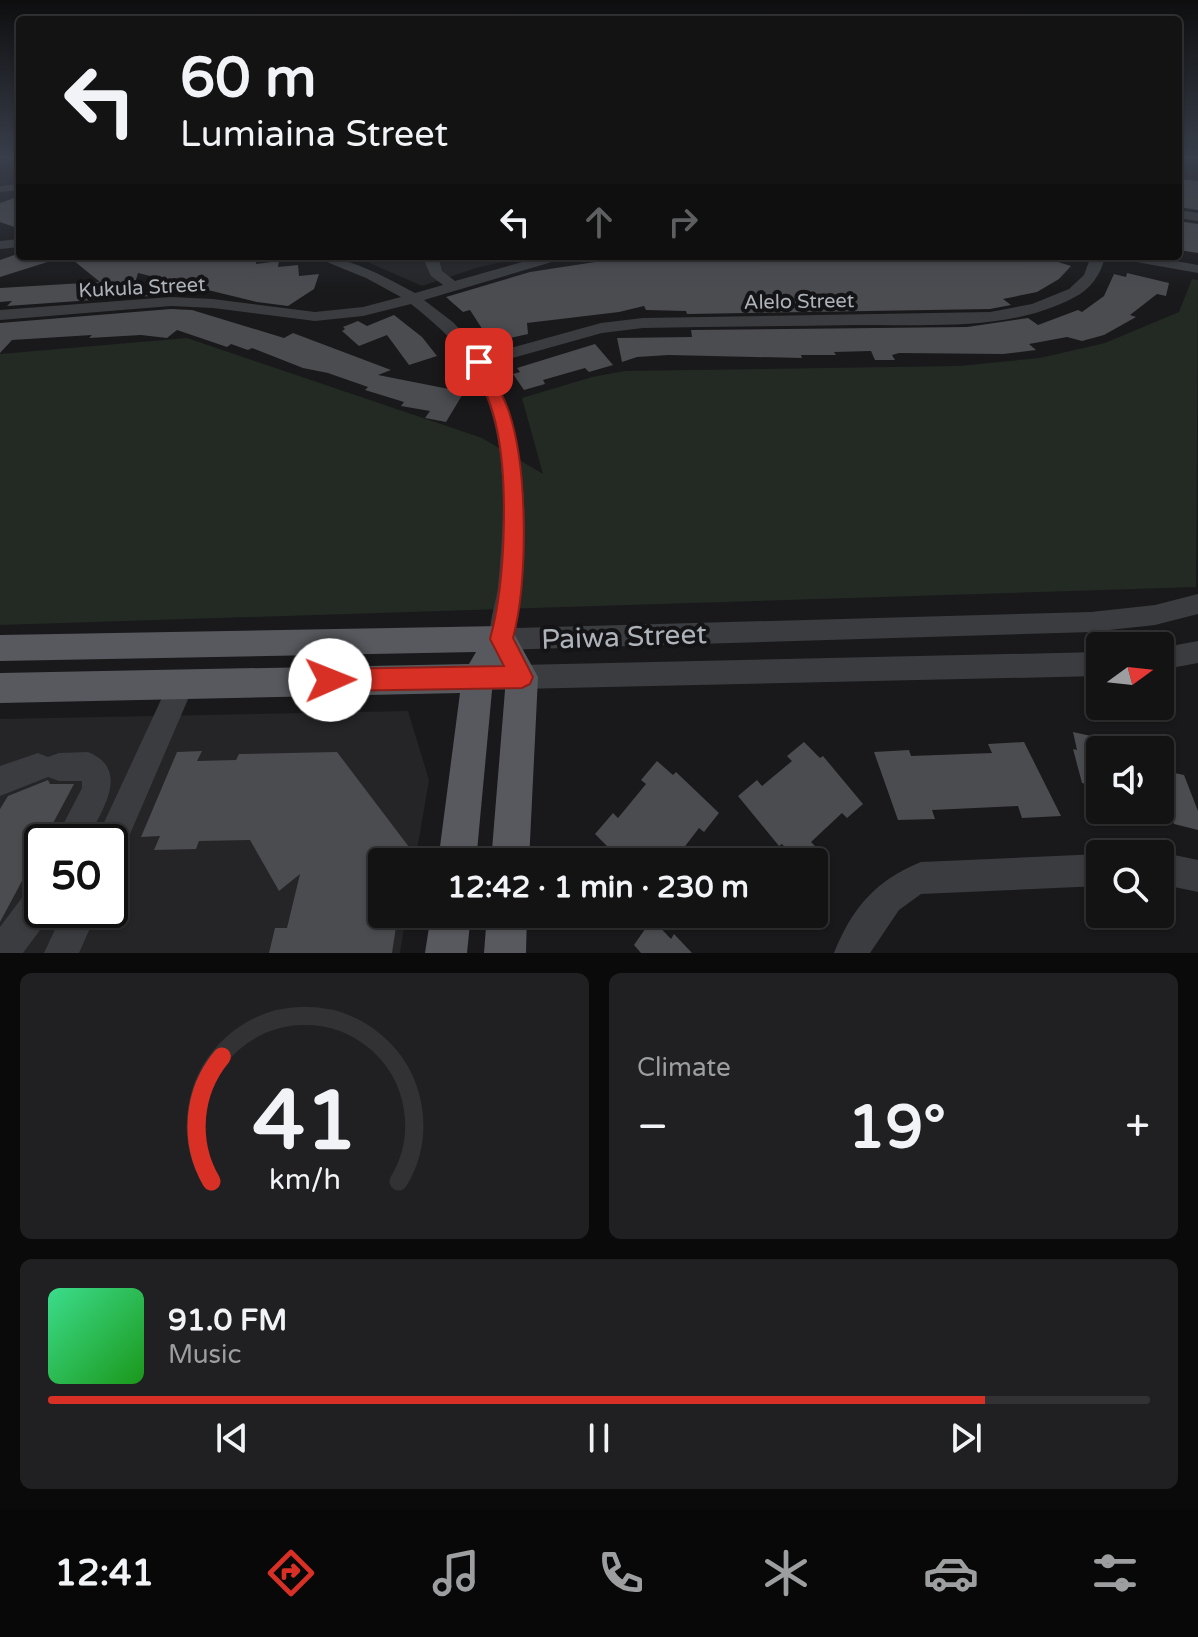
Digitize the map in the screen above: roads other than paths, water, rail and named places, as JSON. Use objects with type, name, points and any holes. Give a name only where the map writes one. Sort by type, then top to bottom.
[{"type":"main road","name":"Paiwa Street","points":[[0,648],[501,639]]},
{"type":"main road","points":[[501,639],[522,677],[511,848]]},
{"type":"main road","points":[[459,848],[478,678],[501,639]]},
{"type":"main road","name":"Paiwa Street","points":[[0,688],[478,678]]},
{"type":"main road","points":[[446,953],[449,928]]},
{"type":"main road","points":[[505,953],[506,928]]},
{"type":"street","points":[[329,260],[384,281],[413,297],[455,331],[479,362],[501,413],[512,485],[507,618],[501,639]]},
{"type":"street","points":[[434,260],[436,273],[451,284]]},
{"type":"street","name":"Kukula Street","points":[[0,315],[196,302],[225,304],[272,315],[313,317],[360,312],[413,297],[515,260]]},
{"type":"street","name":"Alelo Street","points":[[479,362],[601,328],[643,323],[962,318],[1011,313],[1075,292],[1094,272],[1097,260]]},
{"type":"street","points":[[1147,260],[1198,269]]},
{"type":"street","name":"Paiwa Street","points":[[501,639],[1091,622],[1155,615],[1198,604]]},
{"type":"street","points":[[1174,656],[1198,652]]},
{"type":"street","name":"Paiwa Street","points":[[478,678],[1086,664]]},
{"type":"street","points":[[119,824],[182,683]]},
{"type":"street","points":[[0,781],[48,767],[88,766],[98,776],[96,791],[79,824]]},
{"type":"street","points":[[851,953],[877,908],[890,893],[906,882],[921,878],[1086,871]]},
{"type":"street","points":[[1174,871],[1198,876]]},
{"type":"street","points":[[2,953],[24,923]]},
{"type":"street","points":[[61,953],[73,928]]}]
